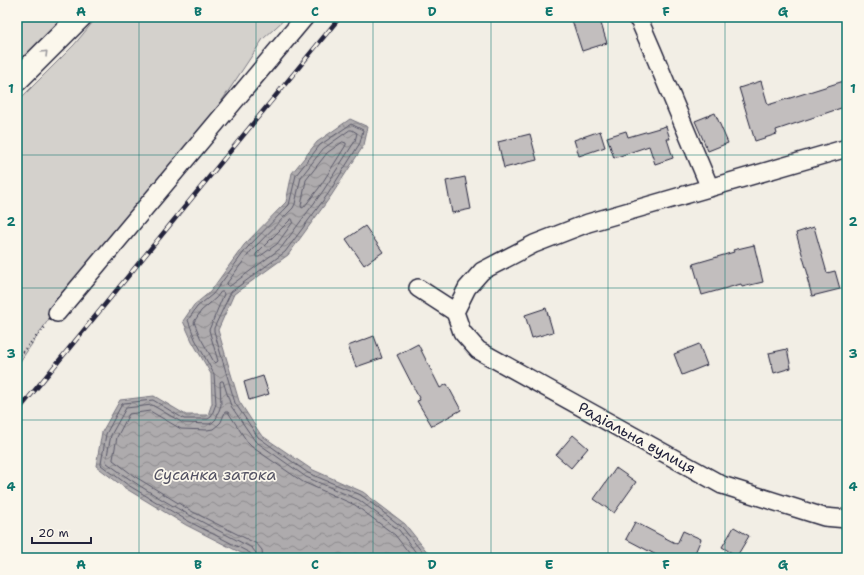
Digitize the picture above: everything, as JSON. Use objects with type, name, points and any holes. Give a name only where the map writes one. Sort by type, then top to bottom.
[{"type":"street","points":[[17,80],[80,17]]},
{"type":"street","points":[[56,313],[305,17]]},
{"type":"street","points":[[636,17],[640,22],[653,52],[710,188]]},
{"type":"street","points":[[418,288],[455,312],[467,288],[482,271],[534,244],[588,223],[847,148]]},
{"type":"street","name":"Радіальна вулиця","points":[[455,312],[462,332],[478,350],[722,485],[824,517],[847,519]]},
{"type":"path","points":[[17,358],[56,313]]},
{"type":"path","points":[[67,558],[68,555],[72,558]]},
{"type":"shaded area","points":[[25,17],[63,17],[17,63],[17,28]]},
{"type":"shaded area","points":[[97,17],[287,17],[263,39],[215,111],[164,178],[59,304],[17,366],[17,102],[74,45]]},
{"type":"water","name":"Сусанка затока","points":[[350,119],[368,127],[364,145],[331,196],[288,255],[234,294],[218,330],[239,401],[261,435],[311,469],[363,492],[405,524],[432,558],[251,558],[186,525],[125,488],[96,466],[102,432],[120,400],[154,396],[186,415],[208,415],[212,403],[211,374],[192,341],[183,321],[194,305],[210,292],[244,245],[286,202],[292,173],[317,142]]},
{"type":"building","points":[[571,17],[599,17],[607,43],[582,51]]},
{"type":"building","points":[[847,80],[847,106],[776,130],[777,134],[755,141],[739,88],[761,81],[768,105]]},
{"type":"building","points":[[715,113],[728,143],[708,151],[695,121]]},
{"type":"building","points":[[666,126],[670,139],[667,139],[673,158],[655,164],[649,146],[614,158],[607,137],[626,131],[628,137]]},
{"type":"building","points":[[600,131],[605,147],[579,156],[574,140]]},
{"type":"building","points":[[530,134],[537,160],[504,168],[498,142]]},
{"type":"building","points":[[465,177],[471,209],[452,213],[446,181]]},
{"type":"building","points":[[365,226],[383,252],[364,265],[346,239]]},
{"type":"building","points":[[814,227],[827,273],[835,271],[840,289],[812,296],[807,278],[809,278],[796,233]]},
{"type":"building","points":[[754,245],[763,282],[742,287],[741,284],[702,295],[693,264],[734,252],[733,250]]},
{"type":"building","points":[[546,308],[553,332],[532,338],[525,315]]},
{"type":"building","points":[[374,336],[382,358],[356,367],[348,346]]},
{"type":"building","points":[[418,344],[440,388],[447,384],[461,410],[432,426],[417,401],[420,400],[397,355]]},
{"type":"building","points":[[699,344],[707,365],[682,375],[674,354]]},
{"type":"building","points":[[787,349],[791,368],[774,373],[769,353]]},
{"type":"building","points":[[263,376],[269,394],[249,400],[244,382]]},
{"type":"building","points":[[573,435],[588,448],[571,468],[556,455]]},
{"type":"building","points":[[616,468],[636,482],[614,513],[594,499]]},
{"type":"building","points":[[635,522],[677,544],[683,531],[701,539],[695,553],[704,558],[662,558],[626,539]]},
{"type":"building","points":[[734,527],[749,536],[737,556],[722,547]]},
{"type":"railway","points":[[17,412],[340,17]]}]
